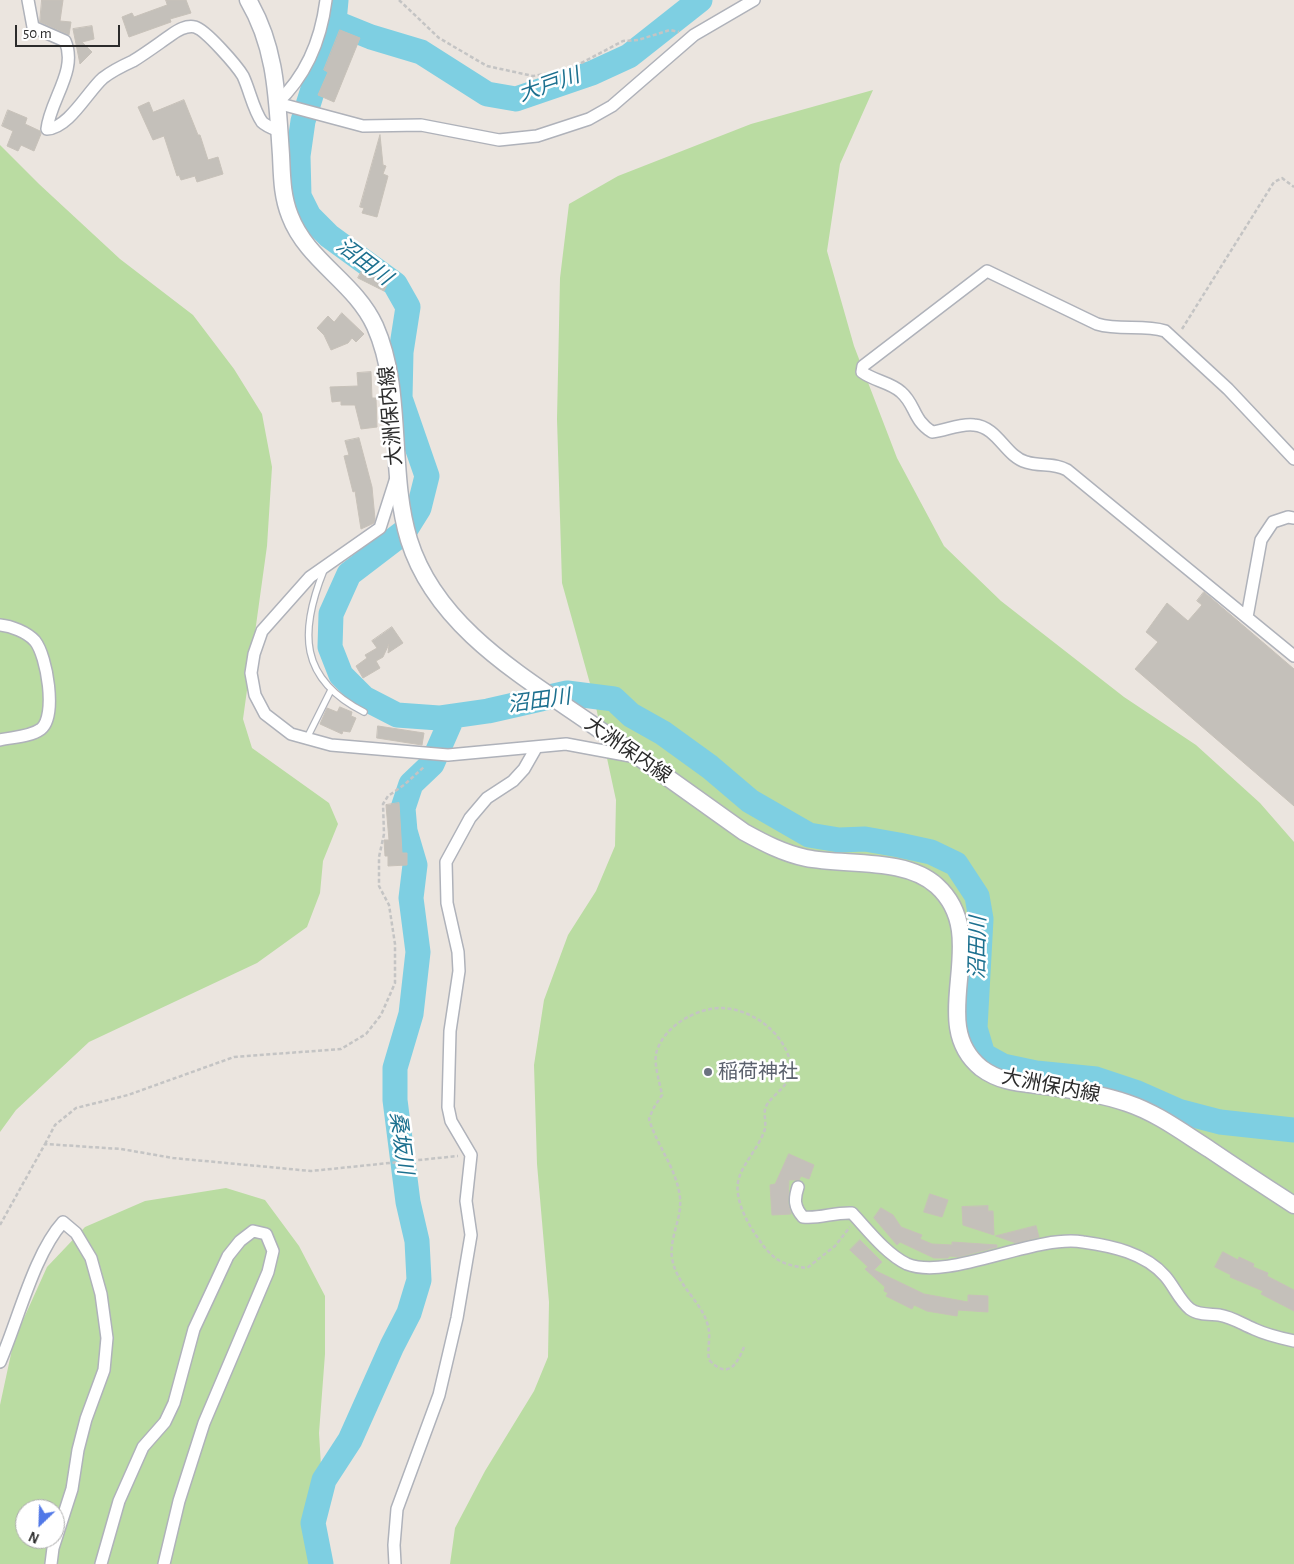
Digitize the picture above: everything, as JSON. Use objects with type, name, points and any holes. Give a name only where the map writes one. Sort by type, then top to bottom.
[{"type":"main road","name":"大洲保内線","points":[[248,0],[261,22],[273,61],[282,191],[290,218],[304,243],[357,297],[374,324],[385,353],[390,388],[397,476],[409,541],[445,607],[491,652],[744,832],[788,854],[809,859],[907,870],[924,876],[936,885],[948,897],[957,914],[960,928],[962,943],[957,1023],[961,1040],[967,1052],[990,1074],[1008,1082],[1103,1096],[1151,1113],[1294,1206]]},
{"type":"street","points":[[28,0],[33,27],[65,41],[69,49],[69,62],[47,129],[68,118],[102,79],[115,70],[134,60],[181,28],[197,27],[207,35],[242,75],[263,124],[279,132]]},
{"type":"street","points":[[277,103],[292,89],[307,67],[323,25],[326,0]]},
{"type":"street","points":[[277,103],[317,112],[363,126],[429,126],[499,140],[530,137],[589,119],[612,106],[694,34],[715,20],[754,0]]},
{"type":"street","points":[[1294,459],[1228,389],[1176,339],[1165,331],[1155,328],[1109,328],[1097,324],[987,271],[908,332],[881,350],[863,366],[862,372],[901,391],[923,426],[932,432],[974,424],[998,437],[1006,448],[1025,462],[1057,464],[1067,470],[1294,656]]},
{"type":"street","points":[[397,476],[380,528],[310,577],[262,631],[254,654],[251,673],[255,695],[265,714],[291,734],[331,745],[448,755],[566,744],[640,758]]},
{"type":"street","points":[[1247,617],[1261,540],[1273,522],[1288,517],[1294,518]]},
{"type":"street","points":[[0,626],[8,626],[34,640],[40,651],[46,673],[49,717],[41,728],[29,735],[0,740]]},
{"type":"street","points":[[395,1564],[394,1545],[397,1509],[439,1395],[457,1318],[471,1235],[466,1201],[471,1155],[451,1121],[448,1107],[450,1031],[459,971],[458,952],[447,903],[446,862],[470,818],[487,798],[513,781],[524,769],[536,748]]},
{"type":"street","points":[[798,1187],[795,1196],[796,1209],[803,1217],[817,1219],[840,1212],[852,1213],[869,1233],[910,1264],[931,1267],[951,1265],[1062,1240],[1083,1242],[1135,1254],[1154,1264],[1191,1310],[1236,1320],[1273,1337],[1294,1341]]},
{"type":"street","points":[[0,1362],[23,1301],[53,1234],[63,1222],[76,1233],[91,1258],[100,1294],[107,1338],[104,1370],[86,1419],[78,1450],[72,1490],[53,1548],[51,1564]]},
{"type":"street","points":[[101,1564],[119,1501],[143,1447],[165,1422],[174,1403],[194,1329],[228,1256],[240,1241],[253,1231],[266,1234],[273,1251],[268,1272],[204,1423],[179,1501],[164,1564]]},
{"type":"lane","points":[[325,568],[313,601],[307,638],[318,672],[331,690],[346,702],[364,712]]},
{"type":"lane","points":[[307,738],[331,690]]},
{"type":"path","points":[[399,0],[439,38],[487,66],[533,76],[568,70],[623,41],[638,40],[670,30],[694,34]]},
{"type":"path","points":[[1176,339],[1274,182],[1282,178],[1294,187]]},
{"type":"path","points":[[0,1225],[55,1125],[76,1108],[128,1095],[234,1057],[341,1049],[366,1034],[380,1015],[395,983],[395,944],[389,905],[379,886],[379,857],[384,834],[383,804],[388,796],[404,785],[427,764],[433,754]]},
{"type":"path","points":[[744,1347],[735,1365],[728,1370],[717,1368],[709,1360],[708,1326],[702,1312],[678,1277],[672,1258],[673,1239],[680,1216],[678,1182],[650,1120],[653,1109],[662,1095],[656,1057],[659,1042],[671,1028],[702,1012],[722,1008],[742,1012],[766,1024],[782,1043],[791,1066],[790,1079],[767,1104],[764,1113],[766,1128],[760,1143],[738,1178],[740,1202],[752,1230],[777,1261],[790,1266],[806,1268],[834,1246],[857,1218]]},
{"type":"path","points":[[45,1144],[121,1149],[173,1158],[310,1172],[471,1155]]},
{"type":"green space","points":[[873,90],[840,164],[827,251],[854,346],[897,458],[944,546],[1001,601],[1124,697],[1196,745],[1260,803],[1294,842],[1294,1564],[450,1564],[455,1528],[485,1471],[534,1391],[548,1357],[549,1302],[537,1164],[534,1065],[544,1000],[568,935],[596,891],[615,846],[616,800],[594,698],[562,583],[557,419],[560,278],[569,204],[618,176],[751,124]]},
{"type":"green space","points":[[0,145],[120,259],[193,315],[234,369],[262,414],[272,467],[267,546],[243,719],[252,748],[329,803],[338,824],[323,861],[320,893],[307,927],[257,963],[89,1042],[16,1110],[0,1132]]},
{"type":"green space","points":[[226,1188],[265,1200],[299,1246],[325,1296],[325,1354],[319,1433],[327,1564],[0,1564],[0,1405],[14,1340],[47,1267],[85,1227],[145,1201]]},
{"type":"building","points":[[42,0],[63,0],[60,21],[71,22],[69,35],[40,22]]},
{"type":"building","points":[[166,0],[186,0],[191,13],[170,19],[171,22],[129,37],[122,17],[132,13],[134,17],[167,5]]},
{"type":"building","points":[[92,26],[94,39],[82,42],[92,52],[80,64],[73,29]]},
{"type":"building","points":[[340,30],[360,38],[334,102],[318,95],[328,72],[324,70]]},
{"type":"building","points":[[184,100],[198,135],[200,135],[208,160],[218,157],[223,174],[197,182],[195,176],[181,180],[179,175],[177,176],[164,136],[153,140],[138,107],[149,102],[153,112]]},
{"type":"building","points":[[8,110],[27,118],[25,124],[40,131],[41,134],[34,151],[21,145],[18,151],[7,146],[13,131],[2,126]]},
{"type":"building","points":[[380,135],[383,165],[386,166],[383,174],[388,176],[377,217],[362,213],[364,208],[360,207]]},
{"type":"building","points":[[364,267],[376,273],[379,267],[392,274],[384,291],[358,278]]},
{"type":"building","points":[[342,313],[364,334],[356,342],[352,338],[348,343],[331,350],[324,335],[317,328],[328,316],[334,322]]},
{"type":"building","points":[[371,372],[372,398],[376,398],[377,427],[361,429],[355,405],[341,405],[341,401],[332,402],[330,387],[358,386],[357,373]]},
{"type":"building","points":[[359,438],[372,487],[375,519],[374,523],[361,529],[355,491],[353,492],[344,456],[349,455],[345,441]]},
{"type":"building","points":[[1204,592],[1294,669],[1294,806],[1135,669],[1158,642],[1146,632],[1167,603],[1188,621],[1202,605],[1197,601]]},
{"type":"building","points":[[392,627],[403,643],[388,653],[389,644],[383,657],[376,661],[380,668],[363,678],[356,666],[367,658],[365,655],[377,648],[372,641]]},
{"type":"building","points":[[340,707],[352,712],[351,716],[356,718],[350,732],[343,731],[342,734],[320,724],[327,708],[337,712]]},
{"type":"building","points":[[378,726],[424,733],[422,745],[377,738]]},
{"type":"building","points":[[399,803],[402,853],[407,853],[407,865],[388,866],[388,856],[385,856],[384,840],[389,840],[386,805]]},
{"type":"building","points":[[789,1154],[814,1165],[809,1179],[801,1176],[799,1180],[789,1180],[788,1203],[791,1214],[772,1215],[770,1185],[775,1184]]},
{"type":"building","points":[[930,1194],[948,1200],[942,1217],[924,1212]]},
{"type":"building","points":[[988,1206],[988,1211],[993,1211],[994,1235],[963,1225],[962,1207]]},
{"type":"building","points":[[881,1208],[893,1215],[901,1227],[922,1235],[920,1239],[932,1244],[952,1245],[952,1242],[997,1245],[997,1247],[958,1257],[934,1258],[900,1242],[897,1245],[874,1218]]},
{"type":"building","points":[[1036,1226],[1039,1237],[1016,1243],[996,1236]]},
{"type":"building","points":[[860,1240],[882,1262],[874,1270],[924,1294],[968,1302],[968,1295],[988,1296],[988,1312],[958,1310],[957,1316],[927,1311],[914,1305],[912,1309],[886,1296],[888,1293],[884,1291],[885,1287],[865,1269],[868,1267],[850,1250]]},
{"type":"building","points":[[1223,1252],[1238,1260],[1239,1257],[1254,1264],[1253,1267],[1268,1273],[1267,1276],[1294,1290],[1294,1311],[1261,1294],[1263,1291],[1230,1277],[1231,1275],[1215,1267]]},
{"type":"waterway","name":"沼田川","points":[[336,0],[334,22],[303,121],[298,156],[299,196],[309,216],[329,236],[395,284],[408,307],[401,352],[400,398],[427,476],[419,508],[404,532],[349,574],[331,614],[330,647],[341,675],[364,698],[397,715],[439,718],[488,711],[567,693],[614,699],[631,715],[663,733],[710,767],[750,801],[809,835],[839,840],[865,839],[899,845],[931,852],[956,864],[977,896],[981,919],[975,1028],[983,1055],[1003,1066],[1036,1073],[1096,1079],[1135,1092],[1178,1111],[1220,1122],[1294,1130]]},
{"type":"waterway","name":"大戸川","points":[[334,22],[371,37],[421,52],[487,94],[516,99],[592,73],[629,56],[700,0]]},
{"type":"waterway","name":"桑坂川","points":[[321,1564],[313,1523],[324,1480],[350,1440],[392,1346],[409,1313],[419,1280],[417,1241],[408,1202],[395,1100],[395,1068],[411,1014],[418,952],[411,898],[415,865],[405,831],[403,808],[411,784],[432,764],[453,716]]},
{"type":"place","name":"稲荷神社","points":[[708,1072]]}]
